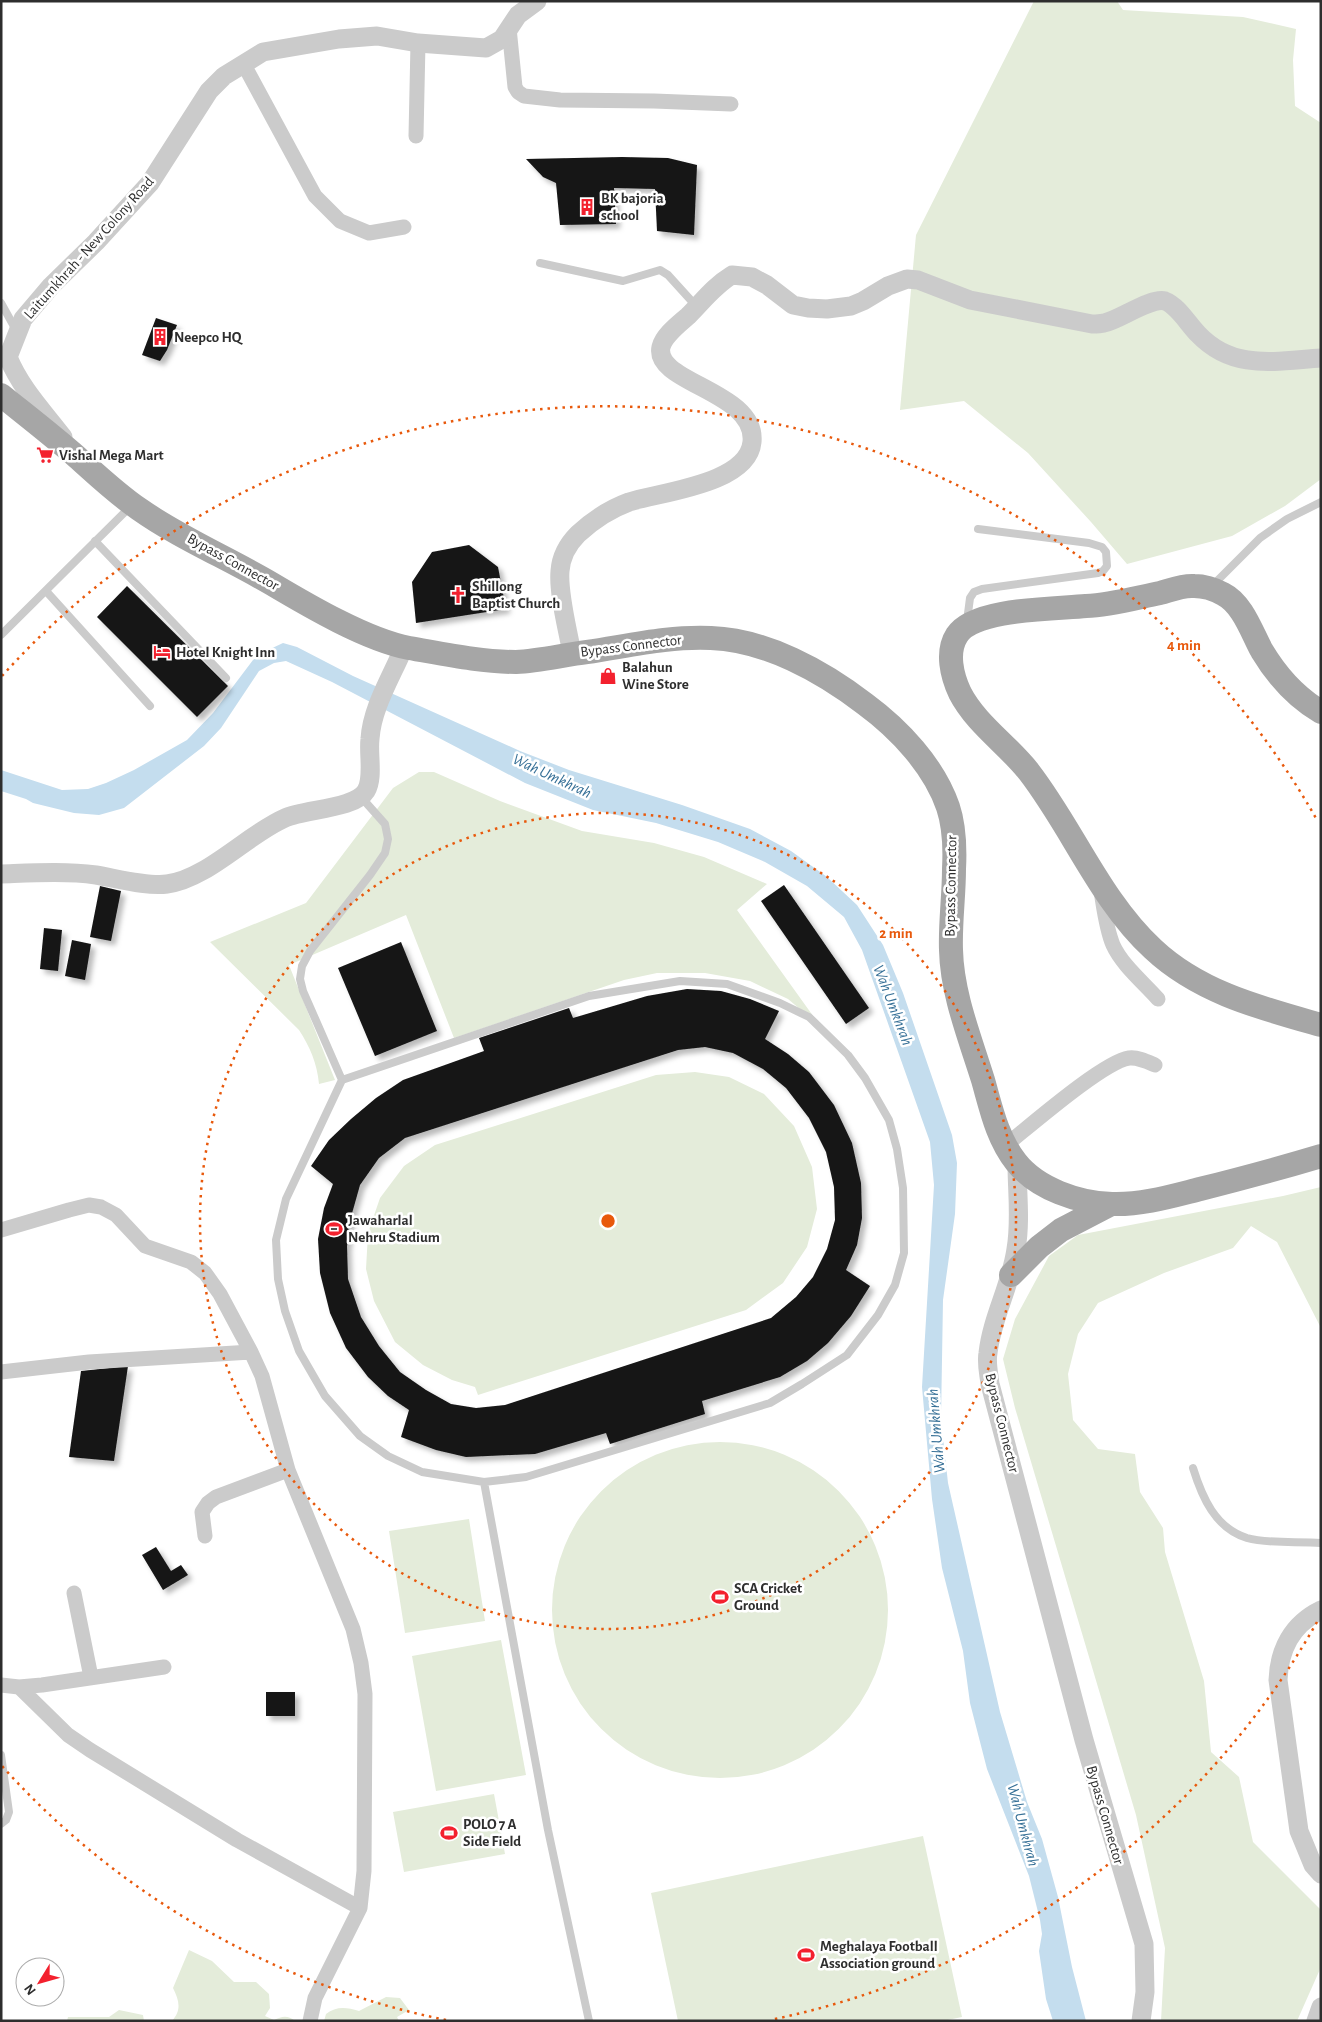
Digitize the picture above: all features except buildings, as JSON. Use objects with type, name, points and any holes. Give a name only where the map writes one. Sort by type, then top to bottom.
[{"type":"main road","name":"Bypass Connector","points":[[1,396],[78,458],[104,483],[144,513],[304,602],[369,634],[404,647],[463,657],[516,662],[682,639],[710,638],[749,644],[793,660],[862,701],[907,740],[939,787],[949,809],[954,868],[950,956],[956,987],[992,1115],[1012,1155]]},
{"type":"main road","points":[[1321,712],[1309,705],[1284,682],[1264,654],[1240,610],[1227,596],[1210,588],[1192,586],[1104,605],[996,615],[978,619],[966,625],[957,635],[952,648],[951,661],[961,695],[976,715],[1029,771],[1128,923],[1153,950],[1206,987],[1256,1006],[1321,1025]]},
{"type":"main road","points":[[1012,1155],[1035,1180],[1056,1191],[1081,1199],[1111,1204],[1148,1201],[1174,1196],[1321,1156]]},
{"type":"main road","points":[[1011,1275],[1039,1247],[1060,1230],[1111,1204]]},
{"type":"street","name":"Laitumkhrah - New Colony Road","points":[[78,458],[21,383],[8,357],[23,319],[51,286],[150,184],[209,91],[224,76],[263,52],[339,39],[377,36],[418,43],[486,48],[502,39],[518,15],[536,1]]},
{"type":"street","points":[[509,28],[515,87],[524,96],[560,100],[731,104]]},
{"type":"street","points":[[416,136],[418,43]]},
{"type":"street","points":[[243,63],[315,196],[340,221],[369,233],[404,227]]},
{"type":"street","points":[[572,654],[560,571],[563,556],[576,537],[596,519],[629,502],[699,485],[717,478],[739,465],[751,448],[752,433],[743,414],[670,369],[661,352],[661,346],[665,339],[709,292],[732,274],[752,277],[793,305],[827,309],[851,306],[907,279],[918,280],[970,300],[1092,324],[1109,321],[1155,301],[1165,301],[1213,347],[1241,359],[1260,362],[1321,358]]},
{"type":"street","points":[[1,874],[94,875],[126,881],[167,885],[186,878],[217,862],[284,818],[302,812],[331,808],[361,797],[367,789],[370,779],[371,725],[404,647]]},
{"type":"street","points":[[1100,882],[1107,926],[1114,946],[1126,963],[1158,999]]},
{"type":"street","points":[[1012,1155],[1095,1076],[1115,1063],[1127,1058],[1137,1057],[1154,1064]]},
{"type":"street","name":"Bypass Connector","points":[[1012,1155],[1018,1227],[1011,1275],[991,1335],[987,1355],[990,1384],[1084,1740],[1144,1944],[1145,1992],[1141,2021]]},
{"type":"street","points":[[1,1230],[89,1205],[101,1207],[116,1216],[145,1246],[191,1262],[205,1273],[220,1294],[262,1376],[288,1470],[353,1630],[361,1662],[365,1704],[364,1871],[360,1908],[315,1998],[310,2021]]},
{"type":"street","points":[[1,1372],[90,1362],[251,1352]]},
{"type":"street","points":[[205,1536],[202,1512],[208,1503],[216,1497],[288,1470]]},
{"type":"street","points":[[74,1593],[91,1677]]},
{"type":"street","points":[[1321,1610],[1303,1621],[1292,1632],[1279,1664],[1278,1680],[1300,1831],[1313,1866],[1321,1874]]},
{"type":"street","points":[[1,1685],[19,1687],[164,1667]]},
{"type":"street","points":[[19,1687],[68,1735],[90,1750],[237,1840],[360,1908]]},
{"type":"street","points":[[1316,2021],[1321,2007]]},
{"type":"lane","points":[[540,263],[623,281],[660,270],[668,275],[697,307]]},
{"type":"lane","points":[[1,303],[18,332]]},
{"type":"lane","points":[[1210,588],[1260,538],[1287,519],[1321,502]]},
{"type":"lane","points":[[1,635],[132,504]]},
{"type":"lane","points":[[966,625],[970,598],[974,592],[982,589],[1098,573],[1107,566],[1106,552],[1102,547],[1089,543],[978,529]]},
{"type":"lane","points":[[95,542],[226,678]]},
{"type":"lane","points":[[46,591],[150,706]]},
{"type":"lane","points":[[342,1080],[303,991],[300,979],[302,966],[310,951],[385,854],[388,838],[385,824],[361,797]]},
{"type":"lane","points":[[680,981],[727,984],[780,1003],[809,1017],[848,1055],[865,1078],[889,1120],[897,1149],[903,1188],[904,1253],[895,1285],[878,1315],[847,1355],[770,1403],[526,1477],[484,1482],[422,1472],[388,1456],[360,1436],[326,1396],[299,1350],[285,1311],[278,1279],[276,1240],[286,1199],[342,1080],[589,996],[680,981]]},
{"type":"lane","points":[[1192,1468],[1207,1506],[1228,1527],[1246,1538],[1321,1543]]},
{"type":"lane","points":[[484,1482],[548,1830],[589,2021]]},
{"type":"lane","points":[[1,1755],[9,1812],[6,1820],[1,1824]]},
{"type":"green space","points":[[1034,1],[1117,1],[1123,10],[1243,17],[1296,29],[1293,60],[1295,106],[1321,123],[1321,479],[1285,506],[1232,536],[1127,564],[1028,453],[964,401],[900,410],[916,235]]},
{"type":"green space","points":[[419,772],[434,772],[500,801],[582,831],[654,843],[704,857],[767,884],[737,910],[821,1027],[788,999],[750,981],[705,973],[657,973],[624,980],[454,1038],[406,915],[289,965],[335,1080],[319,1084],[317,1069],[299,1030],[210,942],[306,903],[393,788]]},
{"type":"green space","points":[[695,1072],[729,1077],[764,1094],[794,1126],[812,1167],[817,1209],[807,1247],[783,1283],[746,1310],[478,1395],[475,1387],[452,1380],[423,1365],[395,1342],[374,1301],[366,1269],[368,1233],[380,1198],[404,1166],[435,1145],[656,1075]]},
{"type":"green space","points":[[1321,1187],[1321,1328],[1277,1242],[1251,1226],[1233,1248],[1164,1273],[1098,1303],[1078,1334],[1068,1374],[1073,1420],[1098,1449],[1135,1454],[1140,1492],[1163,1528],[1165,1552],[1204,1681],[1211,1752],[1239,1777],[1253,1842],[1321,1910],[1321,1967],[1297,2021],[1161,2021],[1165,1948],[1136,1815],[1015,1408],[1003,1359],[1015,1319],[1049,1256],[1078,1235]]},
{"type":"green space","name":"SCA Cricket Ground","points":[[720,1442],[753,1445],[784,1455],[813,1470],[839,1491],[860,1517],[875,1546],[885,1577],[888,1610],[885,1643],[875,1674],[860,1703],[839,1729],[813,1750],[784,1765],[753,1775],[720,1778],[687,1775],[656,1765],[627,1750],[601,1729],[580,1703],[565,1674],[555,1643],[552,1610],[555,1577],[565,1546],[580,1517],[601,1491],[627,1470],[656,1455],[687,1445]]},
{"type":"green space","points":[[469,1519],[485,1621],[405,1633],[389,1531]]},
{"type":"green space","points":[[501,1640],[526,1775],[436,1791],[412,1656]]},
{"type":"green space","name":"POLO 7 A Side Field","points":[[494,1794],[505,1854],[404,1872],[393,1812]]},
{"type":"green space","name":"Meghalaya Football Association ground","points":[[923,1836],[962,2017],[943,2021],[678,2021],[651,1893]]},
{"type":"green space","points":[[189,1950],[212,1961],[234,1982],[256,1982],[269,1994],[270,2008],[265,2016],[274,2020],[287,2017],[295,2021],[172,2021],[178,2009],[177,1997],[173,1988]]},
{"type":"green space","points":[[386,1997],[400,1998],[409,2010],[397,2017],[399,2021],[324,2021],[326,2014],[337,2008],[359,2011]]},
{"type":"green space","points":[[119,2010],[143,2015],[144,2021],[67,2021],[68,2017],[109,2017]]},
{"type":"water","name":"Wah Umkhrah","points":[[283,643],[297,647],[353,676],[520,751],[569,770],[682,805],[750,829],[791,851],[827,877],[857,905],[883,945],[903,993],[952,1135],[957,1163],[955,1214],[943,1300],[941,1419],[948,1483],[1000,1712],[1027,1802],[1042,1839],[1058,1897],[1072,1967],[1086,2021],[1053,2021],[1046,1999],[1039,1951],[1042,1934],[1040,1920],[1029,1876],[987,1769],[970,1703],[963,1651],[942,1568],[932,1499],[922,1387],[934,1185],[930,1142],[862,950],[844,917],[807,886],[765,862],[718,842],[656,823],[593,810],[525,783],[332,682],[286,661],[274,663],[259,671],[221,728],[204,746],[124,808],[99,815],[74,813],[33,803],[1,791],[1,770],[62,790],[88,789],[134,770],[187,740],[213,713],[253,660]]},
{"type":"place","name":"BK bajoria school","points":[[587,207]]},
{"type":"place","name":"Neepco HQ","points":[[160,337]]},
{"type":"place","name":"Vishal Mega Mart","points":[[45,455]]},
{"type":"place","name":"Shillong Baptist Church","points":[[458,595]]},
{"type":"place","name":"Hotel Knight Inn","points":[[162,652]]},
{"type":"place","name":"Balahun Wine Store","points":[[608,676]]},
{"type":"place","name":"Jawaharlal Nehru Stadium","points":[[334,1229]]},
{"type":"place","name":"SCA Cricket Ground","points":[[720,1597]]},
{"type":"place","name":"POLO 7 A Side Field","points":[[449,1833]]},
{"type":"place","name":"Meghalaya Football Association ground","points":[[806,1955]]}]
